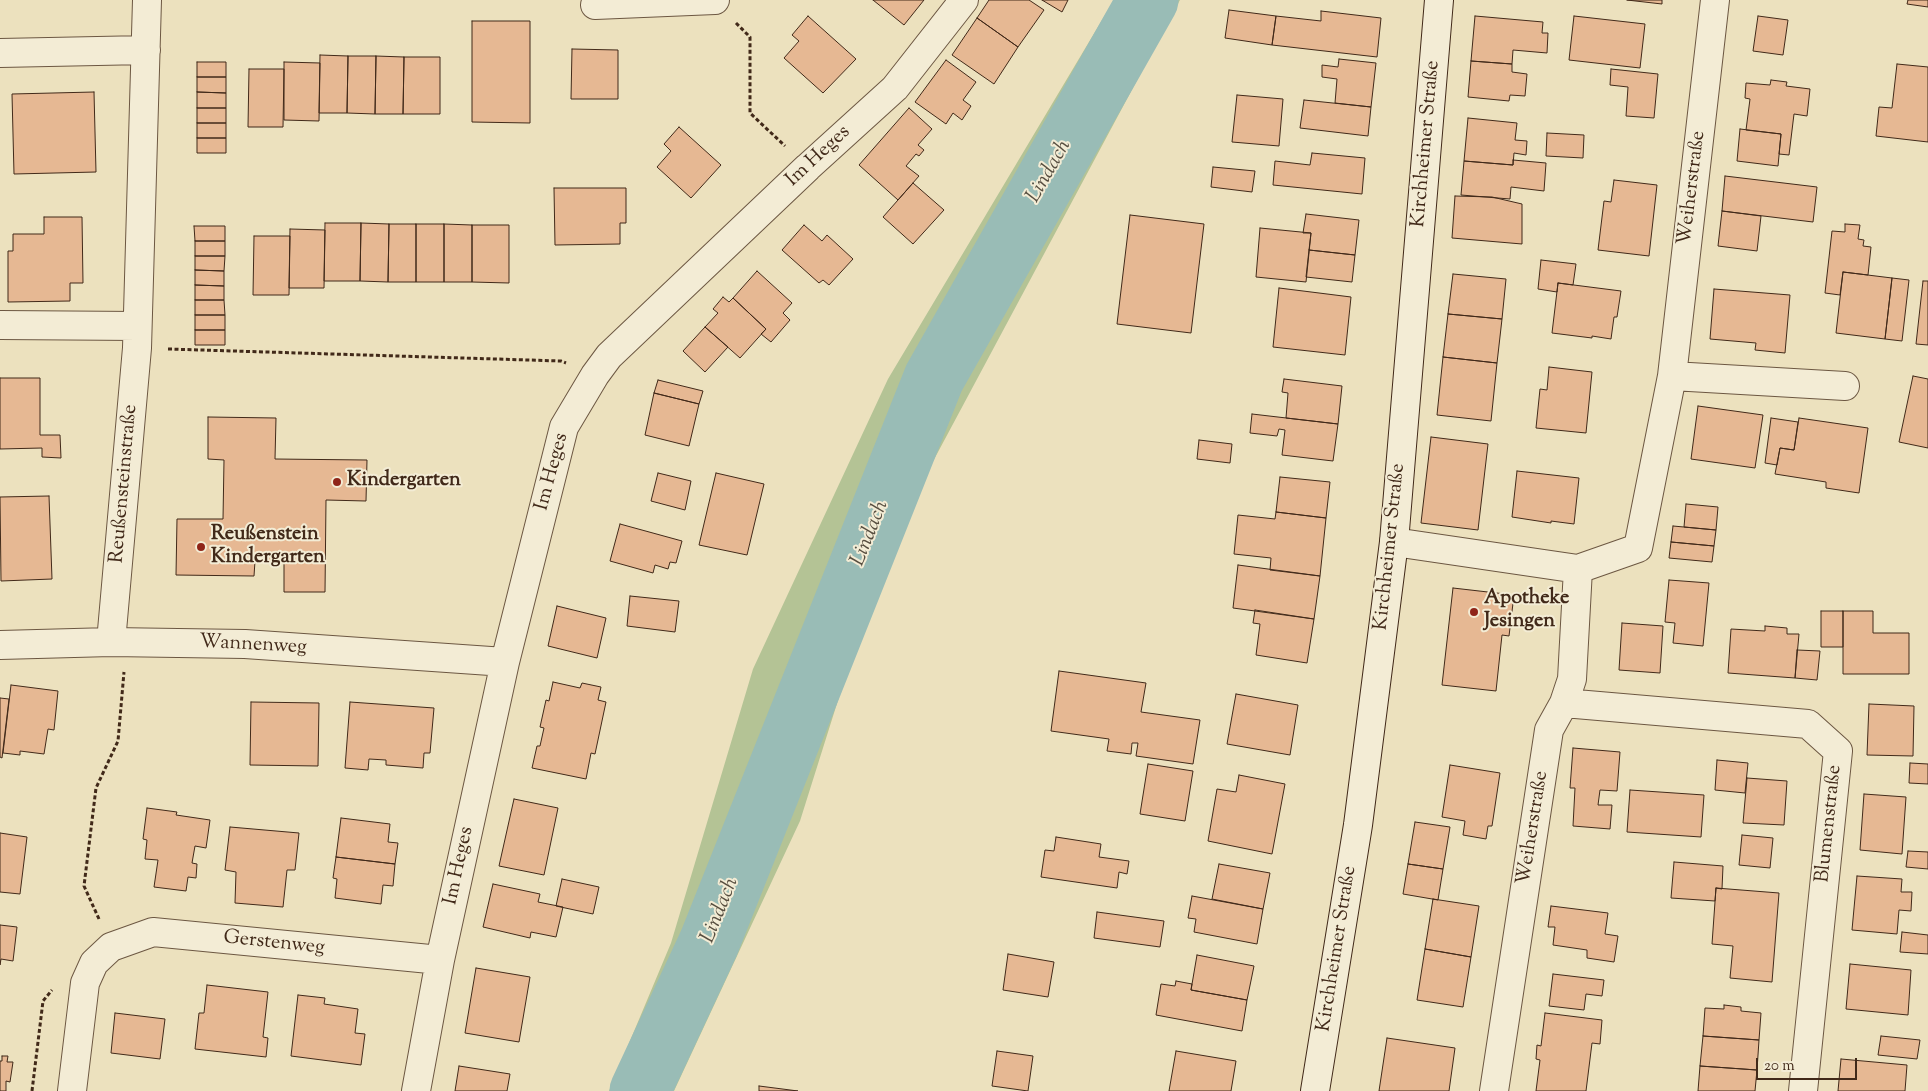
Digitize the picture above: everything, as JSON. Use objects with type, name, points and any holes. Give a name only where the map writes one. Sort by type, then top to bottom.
[{"type":"street","name":"Reußensteinstraße","points":[[119,642],[137,337],[147,0]]},
{"type":"street","points":[[595,5],[715,0]]},
{"type":"street","name":"Im Heges","points":[[416,1091],[440,960],[505,662],[564,427],[595,375],[609,356],[808,167],[895,88],[964,0]]},
{"type":"street","name":"Kirchheimer Straße","points":[[1315,1091],[1358,825],[1394,542],[1439,0]]},
{"type":"street","name":"Weiherstraße","points":[[1394,542],[1578,569],[1638,548],[1672,376],[1715,0]]},
{"type":"street","points":[[0,53],[146,50]]},
{"type":"street","points":[[0,325],[137,337]]},
{"type":"street","points":[[1672,376],[1845,386]]},
{"type":"street","name":"Weiherstraße","points":[[1494,1091],[1549,730],[1564,702],[1572,680],[1578,569]]},
{"type":"street","name":"Wannenweg","points":[[0,645],[119,642],[245,644],[505,662]]},
{"type":"street","name":"Blumenstraße","points":[[1564,702],[1808,724],[1838,751],[1803,1091]]},
{"type":"street","name":"Gerstenweg","points":[[72,1091],[85,983],[94,963],[111,947],[153,932],[440,960]]},
{"type":"path","points":[[715,0],[750,37],[750,113],[808,167]]},
{"type":"path","points":[[137,337],[561,361],[595,375]]},
{"type":"path","points":[[111,947],[84,886],[96,788],[118,741],[119,642]]},
{"type":"green space","points":[[1114,0],[1180,0],[885,551],[800,821],[674,1091],[609,1091],[671,943],[753,669],[888,379]]},
{"type":"building","points":[[873,0],[924,0],[904,25]]},
{"type":"building","points":[[989,0],[1029,0],[1044,10],[1018,47],[977,18]]},
{"type":"building","points":[[1042,0],[1068,0],[1062,12]]},
{"type":"building","points":[[1627,0],[1662,0],[1662,4]]},
{"type":"building","points":[[1908,0],[1928,0],[1928,7],[1907,4]]},
{"type":"building","points":[[1229,10],[1276,16],[1272,45],[1225,38]]},
{"type":"building","points":[[1321,11],[1381,18],[1377,57],[1272,45],[1276,16],[1321,21]]},
{"type":"building","points":[[808,16],[856,59],[823,93],[784,58],[799,41],[792,35]]},
{"type":"building","points":[[1475,16],[1543,22],[1542,33],[1548,33],[1547,53],[1513,50],[1512,64],[1471,61]]},
{"type":"building","points":[[1574,16],[1645,24],[1640,68],[1569,60]]},
{"type":"building","points":[[1758,16],[1788,20],[1783,55],[1753,51]]},
{"type":"building","points":[[977,18],[1018,47],[994,84],[952,55]]},
{"type":"building","points":[[472,21],[530,21],[530,123],[472,122]]},
{"type":"building","points":[[572,49],[618,50],[618,99],[571,99]]},
{"type":"building","points":[[320,55],[348,56],[347,113],[319,113]]},
{"type":"building","points":[[348,56],[376,56],[375,114],[347,113]]},
{"type":"building","points":[[376,56],[404,57],[403,114],[375,114]]},
{"type":"building","points":[[404,57],[440,57],[440,114],[403,114]]},
{"type":"building","points":[[1339,59],[1376,63],[1371,107],[1335,103],[1337,79],[1322,77],[1322,65],[1338,67]]},
{"type":"building","points":[[946,60],[976,82],[963,100],[971,106],[962,120],[953,113],[946,124],[915,102]]},
{"type":"building","points":[[1471,61],[1512,64],[1512,72],[1527,74],[1525,96],[1510,95],[1509,101],[1468,97]]},
{"type":"building","points":[[197,62],[226,62],[226,77],[197,77]]},
{"type":"building","points":[[284,62],[320,63],[319,121],[284,120]]},
{"type":"building","points":[[1897,64],[1928,67],[1928,142],[1876,136],[1879,107],[1892,108]]},
{"type":"building","points":[[249,69],[284,69],[283,127],[248,127]]},
{"type":"building","points":[[1611,69],[1658,74],[1654,118],[1626,116],[1628,87],[1610,85]]},
{"type":"building","points":[[197,77],[226,77],[226,93],[197,92]]},
{"type":"building","points":[[1771,80],[1787,82],[1786,86],[1810,89],[1807,116],[1794,114],[1789,155],[1779,154],[1781,134],[1746,130],[1750,99],[1745,98],[1746,83],[1770,85]]},
{"type":"building","points":[[94,92],[96,172],[14,174],[12,94]]},
{"type":"building","points":[[197,92],[226,93],[226,108],[197,108]]},
{"type":"building","points":[[1237,95],[1283,99],[1279,146],[1232,142]]},
{"type":"building","points":[[1304,100],[1371,107],[1368,136],[1300,128]]},
{"type":"building","points":[[197,108],[226,108],[226,123],[197,123]]},
{"type":"building","points":[[909,108],[932,129],[918,145],[924,150],[919,156],[916,154],[906,166],[919,176],[898,200],[859,165]]},
{"type":"building","points":[[1468,118],[1517,123],[1515,140],[1527,141],[1526,155],[1514,153],[1513,165],[1464,161]]},
{"type":"building","points":[[197,123],[226,123],[226,138],[197,138]]},
{"type":"building","points":[[679,127],[721,165],[691,198],[657,167],[671,151],[664,144]]},
{"type":"building","points":[[1740,129],[1781,134],[1778,166],[1737,161]]},
{"type":"building","points":[[1547,133],[1584,135],[1583,158],[1546,156]]},
{"type":"building","points":[[197,138],[226,138],[226,153],[197,153]]},
{"type":"building","points":[[1312,153],[1365,158],[1362,194],[1273,185],[1275,161],[1310,165]]},
{"type":"building","points":[[1513,160],[1546,163],[1544,191],[1511,187],[1510,199],[1461,195],[1464,161],[1513,165]]},
{"type":"building","points":[[1213,167],[1255,171],[1252,192],[1211,187]]},
{"type":"building","points":[[1725,176],[1817,187],[1813,222],[1722,211]]},
{"type":"building","points":[[1614,180],[1657,185],[1649,256],[1598,250],[1604,201],[1611,202]]},
{"type":"building","points":[[913,183],[944,210],[913,244],[883,217]]},
{"type":"building","points":[[554,188],[626,188],[626,223],[620,223],[620,244],[555,245]]},
{"type":"building","points":[[1455,196],[1492,197],[1522,204],[1522,244],[1452,238]]},
{"type":"building","points":[[1722,211],[1761,216],[1757,251],[1718,246]]},
{"type":"building","points":[[1306,214],[1359,220],[1355,255],[1309,250],[1311,233],[1303,233]]},
{"type":"building","points":[[1130,215],[1204,224],[1191,333],[1117,324]]},
{"type":"building","points":[[44,217],[82,217],[83,283],[70,283],[70,301],[8,302],[8,251],[13,251],[13,234],[44,234]]},
{"type":"building","points":[[325,223],[361,223],[360,281],[324,281]]},
{"type":"building","points":[[361,223],[389,224],[388,282],[360,281]]},
{"type":"building","points":[[389,224],[416,224],[416,282],[388,282]]},
{"type":"building","points":[[416,224],[444,224],[444,282],[416,282]]},
{"type":"building","points":[[444,224],[472,225],[472,282],[444,282]]},
{"type":"building","points":[[1845,224],[1860,225],[1858,239],[1864,240],[1863,246],[1871,247],[1868,275],[1843,272],[1840,295],[1825,293],[1832,231],[1845,232]]},
{"type":"building","points":[[472,225],[509,225],[509,283],[472,282]]},
{"type":"building","points":[[804,225],[822,241],[827,235],[853,259],[829,285],[823,280],[819,283],[782,250]]},
{"type":"building","points":[[194,226],[225,226],[225,241],[195,241]]},
{"type":"building","points":[[1260,228],[1311,233],[1306,282],[1256,277]]},
{"type":"building","points":[[290,229],[325,230],[324,288],[289,288]]},
{"type":"building","points":[[254,236],[290,236],[289,295],[253,295]]},
{"type":"building","points":[[195,241],[225,241],[225,256],[195,256]]},
{"type":"building","points":[[1309,250],[1355,255],[1352,282],[1306,277]]},
{"type":"building","points":[[195,256],[225,256],[224,271],[195,270]]},
{"type":"building","points":[[1541,260],[1576,264],[1573,285],[1558,283],[1557,292],[1538,289]]},
{"type":"building","points":[[195,270],[224,271],[224,286],[195,285]]},
{"type":"building","points":[[757,271],[792,303],[783,313],[790,320],[771,342],[761,334],[766,329],[733,298]]},
{"type":"building","points":[[1843,272],[1892,278],[1885,339],[1836,333]]},
{"type":"building","points":[[1453,274],[1506,279],[1502,319],[1448,314]]},
{"type":"building","points":[[1892,278],[1909,280],[1902,341],[1885,339]]},
{"type":"building","points":[[1923,281],[1928,281],[1928,345],[1916,344]]},
{"type":"building","points":[[1558,283],[1621,291],[1617,317],[1614,317],[1611,339],[1552,333]]},
{"type":"building","points":[[195,285],[224,286],[224,300],[195,300]]},
{"type":"building","points":[[1279,288],[1351,297],[1345,355],[1273,347]]},
{"type":"building","points":[[1714,289],[1790,295],[1785,353],[1755,350],[1756,343],[1710,339]]},
{"type":"building","points":[[723,297],[729,302],[733,298],[766,329],[740,358],[705,327],[718,313],[713,309]]},
{"type":"building","points":[[195,300],[224,300],[225,315],[195,315]]},
{"type":"building","points":[[1448,314],[1502,319],[1497,363],[1443,357]]},
{"type":"building","points":[[195,315],[225,315],[225,330],[195,330]]},
{"type":"building","points":[[705,327],[728,347],[705,372],[683,351]]},
{"type":"building","points":[[195,330],[225,330],[225,345],[195,345]]},
{"type":"building","points":[[1443,357],[1497,363],[1491,421],[1437,415]]},
{"type":"building","points":[[1549,367],[1592,372],[1586,433],[1536,428],[1540,389],[1547,390]]},
{"type":"building","points":[[1913,376],[1928,379],[1928,448],[1899,442]]},
{"type":"building","points":[[0,378],[40,378],[40,435],[60,435],[61,458],[42,457],[42,448],[0,449]]},
{"type":"building","points":[[1284,379],[1342,386],[1338,424],[1286,418],[1288,393],[1282,392]]},
{"type":"building","points":[[658,380],[703,391],[699,404],[654,393]]},
{"type":"building","points":[[654,393],[699,404],[689,446],[645,435]]},
{"type":"building","points":[[1698,406],[1763,415],[1755,468],[1691,459]]},
{"type":"building","points":[[1252,414],[1338,424],[1333,461],[1282,455],[1285,430],[1279,429],[1277,436],[1250,433]]},
{"type":"building","points":[[208,417],[276,418],[275,459],[367,460],[366,501],[326,500],[325,592],[284,592],[284,561],[255,561],[254,576],[176,575],[177,519],[223,519],[224,460],[208,459]]},
{"type":"building","points":[[1771,418],[1798,422],[1794,450],[1780,448],[1777,465],[1765,463]]},
{"type":"building","points":[[1799,418],[1868,428],[1859,493],[1826,488],[1826,482],[1775,474],[1780,448],[1794,450]]},
{"type":"building","points":[[1431,437],[1488,444],[1478,530],[1421,523]]},
{"type":"building","points":[[1199,440],[1232,444],[1230,463],[1197,459]]},
{"type":"building","points":[[1517,471],[1579,478],[1574,524],[1551,521],[1551,523],[1512,517]]},
{"type":"building","points":[[658,473],[691,481],[685,510],[651,501]]},
{"type":"building","points":[[716,473],[764,484],[747,555],[699,545]]},
{"type":"building","points":[[1280,477],[1330,482],[1326,518],[1276,512]]},
{"type":"building","points":[[49,496],[52,579],[1,581],[0,497]]},
{"type":"building","points":[[1686,504],[1718,507],[1716,530],[1684,527]]},
{"type":"building","points":[[1276,512],[1326,518],[1320,576],[1270,570],[1271,558],[1234,554],[1238,515],[1275,519]]},
{"type":"building","points":[[620,524],[682,541],[676,563],[670,562],[668,569],[655,565],[653,573],[610,561]]},
{"type":"building","points":[[1673,526],[1716,530],[1714,546],[1671,542]]},
{"type":"building","points":[[1671,542],[1714,546],[1712,562],[1669,558]]},
{"type":"building","points":[[1238,565],[1320,576],[1314,619],[1233,608]]},
{"type":"building","points":[[1669,580],[1709,583],[1703,646],[1673,643],[1675,623],[1665,622]]},
{"type":"building","points":[[1453,588],[1514,595],[1509,636],[1502,635],[1496,691],[1442,685]]},
{"type":"building","points":[[630,596],[679,601],[675,632],[627,626]]},
{"type":"building","points":[[557,606],[606,618],[597,658],[548,646]]},
{"type":"building","points":[[1255,610],[1314,619],[1307,663],[1256,655],[1260,624],[1253,623]]},
{"type":"building","points":[[1821,611],[1843,611],[1843,647],[1821,647]]},
{"type":"building","points":[[1843,611],[1873,611],[1873,633],[1909,633],[1909,674],[1843,674]]},
{"type":"building","points":[[1622,623],[1663,626],[1660,673],[1619,670]]},
{"type":"building","points":[[1765,626],[1787,628],[1787,634],[1799,634],[1795,678],[1728,673],[1731,629],[1765,631]]},
{"type":"building","points":[[1797,650],[1820,651],[1817,680],[1795,678]]},
{"type":"building","points":[[1059,671],[1146,683],[1141,712],[1200,720],[1193,764],[1136,756],[1138,743],[1132,743],[1131,754],[1107,751],[1109,739],[1051,731]]},
{"type":"building","points":[[553,682],[580,688],[582,683],[601,687],[598,700],[606,702],[595,754],[591,753],[586,779],[532,768],[537,746],[540,746],[544,728],[540,727],[546,700],[549,701]]},
{"type":"building","points":[[11,685],[58,691],[54,730],[48,729],[44,754],[20,751],[20,755],[3,753]]},
{"type":"building","points":[[1236,694],[1298,705],[1290,755],[1227,744]]},
{"type":"building","points":[[0,698],[9,699],[2,758],[0,757]]},
{"type":"building","points":[[251,702],[319,703],[318,766],[250,765]]},
{"type":"building","points":[[350,702],[434,708],[430,753],[424,753],[423,768],[386,765],[386,760],[369,759],[368,770],[345,768]]},
{"type":"building","points":[[1869,704],[1914,706],[1913,756],[1867,755]]},
{"type":"building","points":[[1573,748],[1620,752],[1617,791],[1600,790],[1598,805],[1612,805],[1610,829],[1573,826],[1575,788],[1570,788]]},
{"type":"building","points":[[1717,760],[1748,763],[1745,793],[1715,790]]},
{"type":"building","points":[[1910,763],[1928,764],[1928,784],[1909,783]]},
{"type":"building","points":[[1148,764],[1193,771],[1185,821],[1140,814]]},
{"type":"building","points":[[1450,765],[1500,773],[1492,826],[1488,826],[1486,839],[1463,835],[1465,821],[1442,817]]},
{"type":"building","points":[[1239,775],[1285,784],[1272,854],[1208,841],[1217,789],[1236,792]]},
{"type":"building","points":[[1747,778],[1787,781],[1784,825],[1743,823]]},
{"type":"building","points":[[1630,790],[1704,795],[1701,837],[1627,832]]},
{"type":"building","points":[[1864,794],[1906,797],[1902,854],[1860,850]]},
{"type":"building","points":[[514,799],[558,808],[544,875],[499,866]]},
{"type":"building","points":[[147,808],[177,812],[176,815],[210,820],[206,848],[195,846],[192,863],[197,864],[196,878],[188,877],[186,891],[154,887],[158,860],[145,859],[147,840],[143,839]]},
{"type":"building","points":[[341,818],[390,824],[388,842],[398,843],[395,864],[336,857]]},
{"type":"building","points":[[1415,822],[1450,827],[1443,869],[1408,864]]},
{"type":"building","points":[[230,827],[299,833],[295,870],[287,870],[283,907],[235,903],[236,872],[225,870]]},
{"type":"building","points":[[0,833],[27,837],[20,894],[0,892]]},
{"type":"building","points":[[1742,835],[1773,838],[1770,868],[1739,865]]},
{"type":"building","points":[[1056,837],[1101,844],[1099,857],[1129,861],[1127,874],[1119,872],[1117,888],[1041,877],[1045,850],[1054,851]]},
{"type":"building","points":[[1908,851],[1928,852],[1928,869],[1906,867]]},
{"type":"building","points":[[336,857],[395,864],[393,886],[383,885],[381,904],[335,898],[337,879],[333,878]]},
{"type":"building","points":[[1674,862],[1723,866],[1722,889],[1716,888],[1715,901],[1671,898]]},
{"type":"building","points":[[1219,864],[1270,873],[1263,909],[1212,899]]},
{"type":"building","points":[[1408,864],[1443,869],[1438,900],[1403,894]]},
{"type":"building","points":[[1857,876],[1902,879],[1901,892],[1912,892],[1911,911],[1899,910],[1897,934],[1852,930]]},
{"type":"building","points":[[562,879],[599,887],[593,914],[556,906]]},
{"type":"building","points":[[493,884],[540,894],[538,902],[563,907],[556,937],[531,932],[530,938],[483,927]]},
{"type":"building","points":[[1716,888],[1779,893],[1772,982],[1730,978],[1733,946],[1712,944]]},
{"type":"building","points":[[1192,896],[1263,909],[1257,944],[1194,932],[1196,919],[1188,918]]},
{"type":"building","points":[[1433,899],[1479,906],[1471,957],[1425,949]]},
{"type":"building","points":[[1551,906],[1608,913],[1605,934],[1618,936],[1614,962],[1587,958],[1587,950],[1553,945],[1555,927],[1548,927]]},
{"type":"building","points":[[1097,912],[1164,921],[1160,947],[1094,938]]},
{"type":"building","points":[[0,925],[17,927],[13,961],[1,959],[0,965]]},
{"type":"building","points":[[1902,932],[1928,935],[1928,954],[1900,952]]},
{"type":"building","points":[[1425,949],[1471,957],[1463,1007],[1417,1000]]},
{"type":"building","points":[[1008,954],[1054,962],[1048,997],[1003,990]]},
{"type":"building","points":[[1197,955],[1254,966],[1247,1000],[1191,990]]},
{"type":"building","points":[[1850,964],[1911,970],[1908,1015],[1846,1009]]},
{"type":"building","points":[[476,968],[530,977],[519,1042],[465,1033]]},
{"type":"building","points":[[1553,974],[1604,980],[1602,996],[1586,994],[1584,1010],[1549,1006]]},
{"type":"building","points":[[1176,981],[1192,984],[1191,990],[1247,1000],[1242,1031],[1156,1015],[1161,984],[1175,986]]},
{"type":"building","points":[[207,985],[268,992],[263,1037],[268,1038],[266,1057],[195,1049],[199,1013],[204,1013]]},
{"type":"building","points":[[298,995],[325,998],[324,1004],[358,1009],[355,1033],[365,1034],[361,1065],[291,1056]]},
{"type":"building","points":[[1724,1005],[1741,1007],[1741,1011],[1761,1013],[1759,1040],[1703,1036],[1705,1008],[1724,1009]]},
{"type":"building","points":[[115,1013],[165,1019],[160,1059],[111,1053]]},
{"type":"building","points":[[1545,1013],[1602,1020],[1600,1044],[1592,1043],[1586,1091],[1536,1091],[1540,1060],[1536,1059],[1537,1045],[1541,1046]]},
{"type":"building","points":[[1703,1036],[1759,1040],[1757,1070],[1700,1066]]},
{"type":"building","points":[[1881,1036],[1920,1040],[1917,1059],[1878,1055]]},
{"type":"building","points":[[1387,1038],[1455,1048],[1449,1091],[1379,1091]]},
{"type":"building","points":[[997,1051],[1033,1056],[1028,1091],[992,1086]]},
{"type":"building","points":[[1176,1051],[1236,1061],[1231,1091],[1169,1091]]},
{"type":"building","points":[[2,1056],[8,1056],[7,1062],[13,1062],[10,1082],[6,1081],[6,1091],[0,1091],[0,1061],[2,1061]]},
{"type":"building","points":[[1841,1059],[1907,1065],[1905,1091],[1838,1091]]},
{"type":"building","points":[[459,1066],[510,1074],[507,1091],[455,1091]]},
{"type":"building","points":[[1700,1066],[1757,1070],[1755,1091],[1698,1091]]},
{"type":"building","points":[[759,1086],[798,1091],[759,1091]]},
{"type":"waterway","name":"Lindach","points":[[640,1091],[709,943],[934,378],[1148,0]]},
{"type":"place","name":"Kindergarten","points":[[337,482]]},
{"type":"place","name":"Reußenstein Kindergarten","points":[[201,547]]},
{"type":"place","name":"Apotheke Jesingen","points":[[1474,612]]}]
